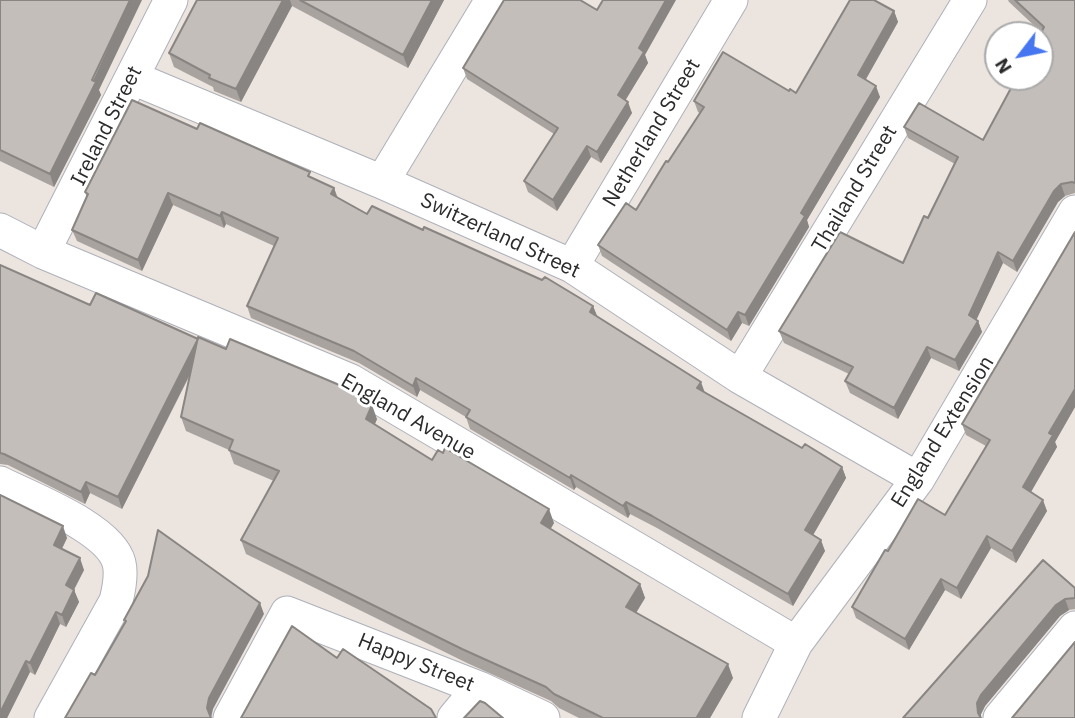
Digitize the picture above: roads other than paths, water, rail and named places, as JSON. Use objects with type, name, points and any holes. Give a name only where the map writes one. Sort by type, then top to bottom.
[{"type":"street","name":"Ireland Street","points":[[43,252],[171,0]]},
{"type":"street","points":[[382,182],[492,0]]},
{"type":"street","name":"Netherland Street","points":[[572,266],[731,0]]},
{"type":"street","name":"Thailand Street","points":[[740,377],[970,0]]},
{"type":"street","name":"Switzerland Street","points":[[133,78],[382,182],[572,266],[740,377],[918,479]]},
{"type":"street","name":"England Extension","points":[[760,718],[796,643],[918,479],[1075,212]]},
{"type":"street","name":"England Avenue","points":[[0,230],[43,252],[351,381],[796,643]]},
{"type":"street","points":[[0,483],[96,531],[109,545],[119,563],[120,584],[116,601],[51,718]]},
{"type":"street","name":"Happy Street","points":[[230,718],[287,612],[479,688],[543,718]]},
{"type":"street","points":[[1000,718],[1075,628]]},
{"type":"street","points":[[454,718],[479,688]]}]
